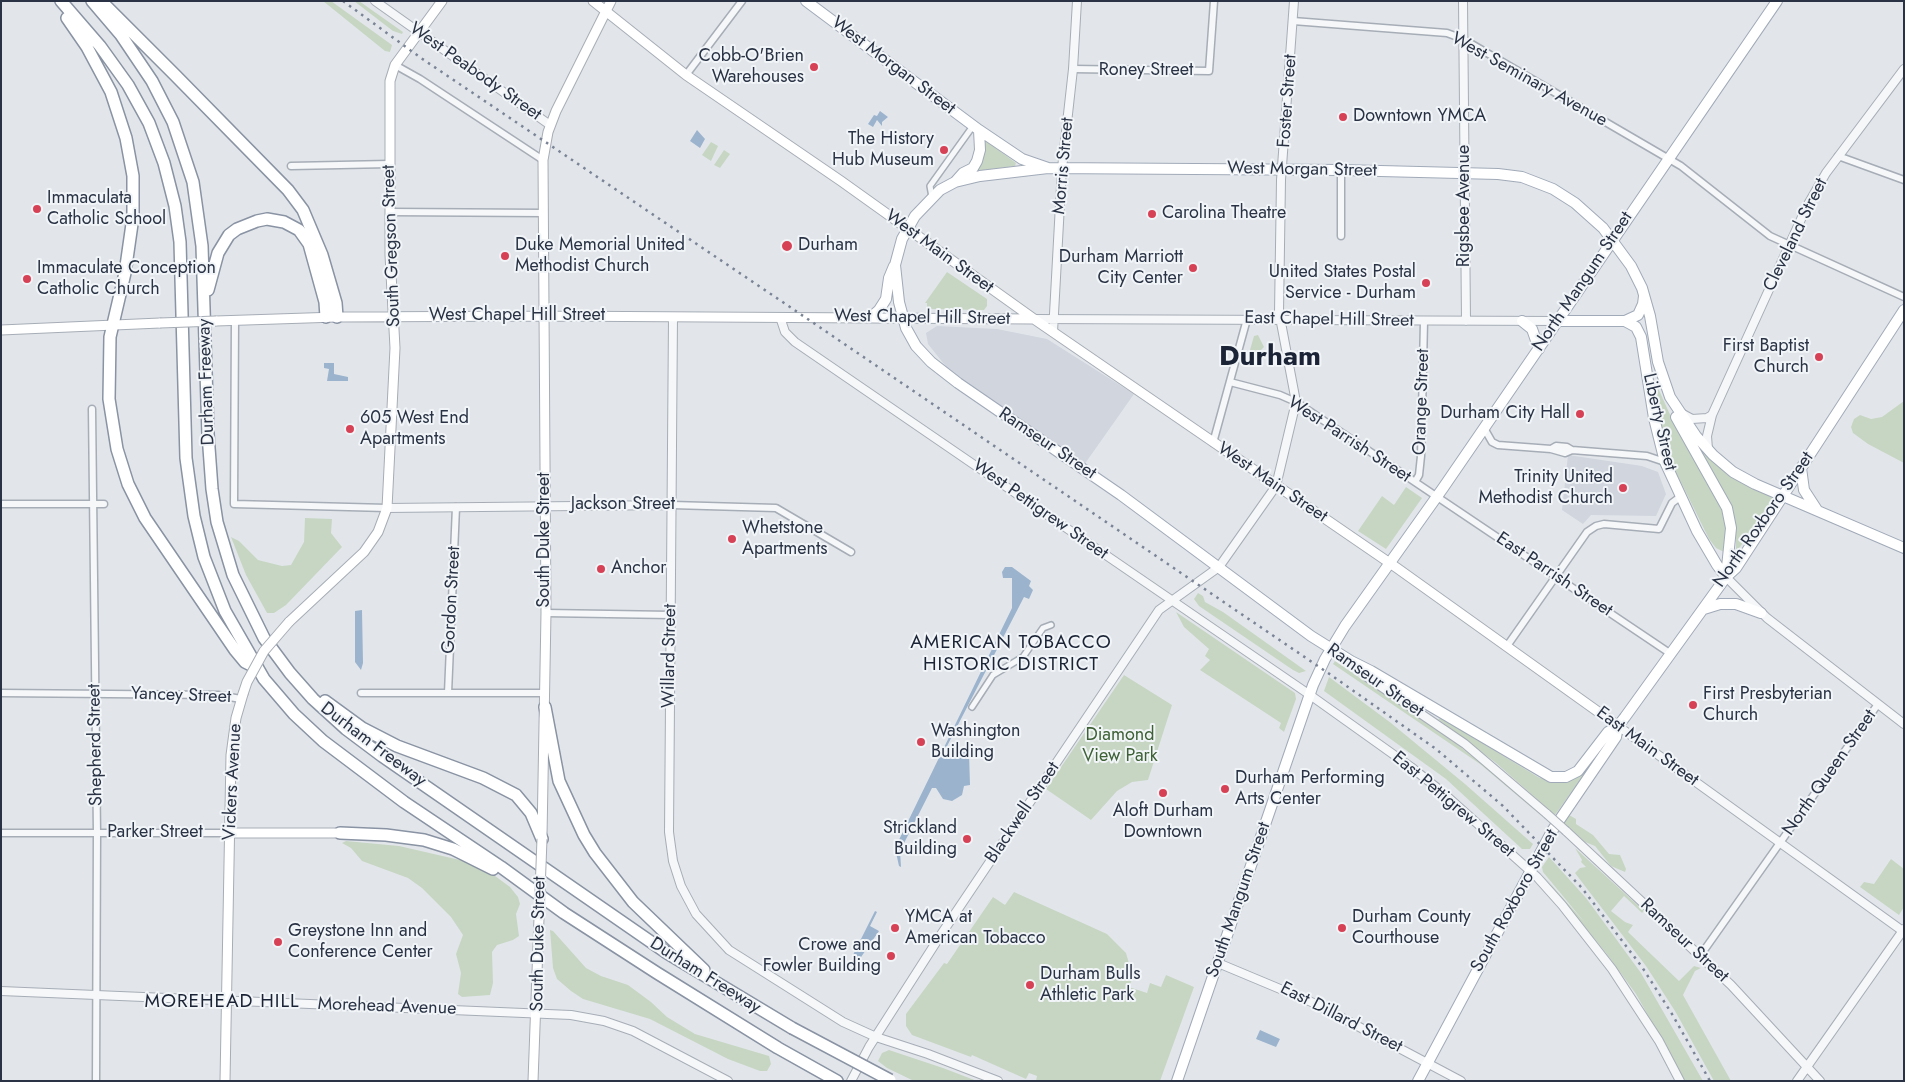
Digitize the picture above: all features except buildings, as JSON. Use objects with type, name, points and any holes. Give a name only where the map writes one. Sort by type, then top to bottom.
[{"type":"highway","points":[[59,1],[102,72],[121,122],[131,157],[134,188],[133,218],[125,272],[113,325],[109,379],[110,418],[128,484],[145,518],[235,650],[245,662],[257,669]]},
{"type":"highway","name":"Durham Freeway","points":[[59,1],[100,46],[128,85],[149,123],[164,163],[175,206],[179,235],[186,458],[194,516],[204,557],[225,611],[257,669],[294,714],[338,754],[564,913],[778,1048],[837,1081]]},
{"type":"highway","name":"Durham Freeway","points":[[92,1],[121,35],[142,65],[162,100],[180,142],[198,209],[202,246],[209,456],[212,489],[222,540],[233,575],[264,638],[300,685],[346,729],[382,756],[626,926],[792,1028],[892,1080]]},
{"type":"highway","points":[[97,1],[103,4],[155,55],[288,190],[303,210],[322,254],[336,303],[331,317]]},
{"type":"highway","points":[[204,301],[218,252],[229,235],[247,224],[267,219],[276,220],[299,230],[309,244],[331,317]]},
{"type":"highway","points":[[300,685],[316,694],[362,728],[397,746],[484,778],[516,795],[531,813],[542,839]]},
{"type":"highway","points":[[545,707],[563,792],[595,853],[646,916],[697,965],[741,998]]},
{"type":"highway","points":[[340,833],[405,837],[453,849],[482,863],[564,913]]},
{"type":"main road","name":"South Gregson Street","points":[[387,508],[394,367],[389,164],[390,81],[394,66],[442,1]]},
{"type":"main road","name":"West Main Street","points":[[593,1],[686,75],[1034,319],[1390,563]]},
{"type":"main road","name":"South Duke Street","points":[[533,1081],[542,839],[542,735],[545,707],[543,160],[550,125],[565,90],[611,1]]},
{"type":"main road","name":"West Morgan Street","points":[[806,1],[976,128],[1022,159],[1048,168],[1341,170],[1465,173],[1516,176],[1541,183],[1575,203],[1613,239],[1632,266],[1644,294],[1652,323],[1658,362],[1670,397]]},
{"type":"main road","name":"North Mangum Street","points":[[1390,563],[1777,1]]},
{"type":"main road","points":[[871,317],[879,310],[886,299],[889,278],[898,248],[907,229],[933,198],[955,182],[963,173],[973,168],[977,161],[980,146],[976,128]]},
{"type":"main road","points":[[955,182],[985,175],[1048,168]]},
{"type":"main road","name":"Ramseur Street","points":[[894,265],[899,302],[910,336],[916,346],[939,369],[1121,495],[1278,613],[1351,661]]},
{"type":"main road","points":[[1625,321],[1639,313],[1643,304],[1644,294]]},
{"type":"main road","name":"North Roxboro Street","points":[[1618,726],[1726,577],[1743,558],[1904,310]]},
{"type":"main road","name":"West Chapel Hill Street","points":[[1,330],[235,320],[392,316],[1034,319]]},
{"type":"main road","points":[[1522,321],[1532,329],[1539,348]]},
{"type":"main road","name":"East Chapel Hill Street","points":[[1557,322],[1625,321]]},
{"type":"main road","name":"Liberty Street","points":[[1625,321],[1636,327],[1641,337],[1654,418],[1665,462],[1680,497],[1707,548],[1726,577]]},
{"type":"main road","points":[[1670,397],[1708,449],[1722,463],[1744,478],[1783,497],[1904,548]]},
{"type":"main road","name":"Liberty Street","points":[[1670,397],[1672,410],[1727,508],[1731,528],[1726,577]]},
{"type":"main road","points":[[1801,468],[1804,490],[1817,511]]},
{"type":"main road","name":"Vickers Avenue","points":[[224,1081],[232,742],[242,696],[247,682],[264,651],[289,622],[364,552],[378,532],[387,508]]},
{"type":"main road","points":[[1707,548],[1728,557],[1743,558]]},
{"type":"main road","name":"East Main Street","points":[[1390,563],[1618,726]]},
{"type":"main road","name":"South Mangum Street","points":[[1177,1081],[1320,668],[1331,648],[1390,563]]},
{"type":"main road","points":[[1703,609],[1720,604],[1736,604],[1762,613]]},
{"type":"main road","points":[[1351,661],[1552,778],[1566,777],[1578,771],[1608,732],[1618,726]]},
{"type":"main road","name":"South Roxboro Street","points":[[1418,1081],[1552,831],[1616,737],[1618,726]]},
{"type":"main road","name":"Parker Street","points":[[229,833],[340,833]]},
{"type":"street","name":"West Peabody Street","points":[[375,1],[550,125]]},
{"type":"street","points":[[686,75],[742,1]]},
{"type":"street","name":"Morris Street","points":[[1053,332],[1062,168],[1073,69],[1077,1]]},
{"type":"street","name":"Roney Street","points":[[1073,69],[1209,71],[1214,1]]},
{"type":"street","name":"Foster Street","points":[[1294,1],[1282,170],[1280,320],[1296,402]]},
{"type":"street","name":"Rigsbee Avenue","points":[[1463,1],[1466,321]]},
{"type":"street","name":"West Seminary Avenue","points":[[1293,21],[1447,33],[1463,39],[1668,158],[1764,233],[1788,246],[1904,297]]},
{"type":"street","points":[[394,66],[420,79],[543,160]]},
{"type":"street","name":"Cleveland Street","points":[[1708,449],[1707,436],[1712,415],[1810,201],[1838,156],[1904,69]]},
{"type":"street","points":[[933,198],[930,186],[976,128]]},
{"type":"street","points":[[1838,156],[1904,180]]},
{"type":"street","points":[[290,166],[389,164]]},
{"type":"street","points":[[1341,170],[1341,236]]},
{"type":"street","points":[[390,212],[544,213]]},
{"type":"street","name":"Willard Street","points":[[673,317],[669,832],[673,861],[684,892],[706,927],[728,950],[843,1022],[876,1038],[928,1054],[998,1081]]},
{"type":"street","name":"West Pettigrew Street","points":[[780,317],[785,332],[795,342],[1310,695]]},
{"type":"street","name":"East Chapel Hill Street","points":[[1034,319],[1557,322]]},
{"type":"street","points":[[1214,443],[1247,319]]},
{"type":"street","name":"Jackson Street","points":[[235,320],[234,504],[387,508],[545,505],[672,505],[776,508],[851,552]]},
{"type":"street","name":"Orange Street","points":[[1415,482],[1419,475],[1421,456],[1424,321]]},
{"type":"street","name":"West Parrish Street","points":[[1230,382],[1296,402],[1437,496]]},
{"type":"street","points":[[1219,568],[1276,486],[1296,402]]},
{"type":"street","name":"Shepherd Street","points":[[92,409],[97,834],[96,1081]]},
{"type":"street","points":[[1679,411],[1692,419],[1707,418],[1712,415]]},
{"type":"street","points":[[1484,428],[1492,442],[1498,445],[1551,449],[1556,446],[1567,447],[1572,450],[1647,456],[1665,462]]},
{"type":"street","name":"East Parrish Street","points":[[1437,496],[1671,654]]},
{"type":"street","points":[[1507,646],[1583,537],[1592,528],[1611,524],[1659,529],[1672,503],[1680,497]]},
{"type":"street","points":[[1,504],[104,504]]},
{"type":"street","name":"Gordon Street","points":[[448,693],[456,507]]},
{"type":"street","name":"Blackwell Street","points":[[851,1081],[942,933],[1158,610],[1219,568]]},
{"type":"street","name":"Liberty Street","points":[[1726,577],[1762,613],[1904,724]]},
{"type":"street","points":[[546,613],[671,615]]},
{"type":"street","points":[[972,707],[994,675],[1023,657],[1043,628],[1051,625]]},
{"type":"street","name":"Ramseur Street","points":[[1351,661],[1367,677],[1465,744],[1566,831],[1762,1016],[1820,1081]]},
{"type":"street","name":"Yancey Street","points":[[1,693],[242,696]]},
{"type":"street","points":[[361,693],[545,693]]},
{"type":"street","name":"East Pettigrew Street","points":[[1310,695],[1412,767],[1530,871],[1562,905],[1612,969],[1659,1041],[1680,1081]]},
{"type":"street","name":"North Queen Street","points":[[1700,956],[1878,704]]},
{"type":"street","name":"East Main Street","points":[[1618,726],[1903,930]]},
{"type":"street","name":"Parker Street","points":[[1,834],[229,833]]},
{"type":"street","points":[[1797,1081],[1903,930]]},
{"type":"street","name":"East Dillard Street","points":[[1218,963],[1310,1001],[1460,1081]]},
{"type":"street","name":"Morehead Avenue","points":[[1,991],[571,1014],[625,1027],[728,1081]]},
{"type":"shaded area","points":[[937,326],[997,329],[1047,339],[1134,394],[1084,465],[948,369],[928,344],[926,333]]},
{"type":"shaded area","points":[[1568,455],[1642,466],[1658,472],[1666,494],[1656,516],[1591,515],[1583,524],[1562,510]]},
{"type":"green space","points":[[323,1],[331,1],[392,45],[390,52],[385,51]]},
{"type":"green space","points":[[354,1],[359,1],[403,32],[402,34],[393,31]]},
{"type":"green space","points":[[983,139],[1016,163],[1015,166],[976,171]]},
{"type":"green space","points":[[711,142],[718,146],[711,161],[702,155]]},
{"type":"green space","points":[[724,150],[730,154],[720,168],[714,165]]},
{"type":"green space","points":[[947,272],[987,299],[987,306],[984,310],[927,309],[927,303],[925,303]]},
{"type":"green space","points":[[1258,335],[1264,347],[1259,352],[1250,350],[1254,336]]},
{"type":"green space","points":[[1654,379],[1676,428],[1723,511],[1726,531],[1724,552],[1716,548],[1709,539],[1670,460],[1662,433],[1652,382]]},
{"type":"green space","points":[[1904,401],[1904,463],[1868,444],[1853,433],[1851,427],[1854,419],[1860,415],[1871,419],[1882,417]]},
{"type":"green space","points":[[1695,442],[1748,485],[1773,498],[1736,553],[1736,530],[1730,503]]},
{"type":"green space","points":[[1406,487],[1422,498],[1386,549],[1358,531],[1382,496],[1394,505]]},
{"type":"green space","points":[[305,518],[332,519],[331,533],[342,547],[286,605],[274,613],[267,613],[246,575],[231,537],[239,541],[258,560],[282,566],[291,565],[304,542]]},
{"type":"green space","points":[[1198,593],[1203,596],[1205,602],[1223,612],[1306,671],[1299,673],[1293,670],[1199,606],[1194,599]]},
{"type":"green space","points":[[1176,612],[1295,693],[1296,699],[1284,732],[1279,728],[1281,723],[1200,670],[1210,660],[1205,656],[1209,649],[1184,627]]},
{"type":"green space","points":[[1335,661],[1458,745],[1490,770],[1545,819],[1480,764],[1333,664]]},
{"type":"green space","name":"Diamond View Park","points":[[1124,675],[1172,705],[1148,780],[1132,782],[1117,791],[1091,820],[1046,789]]},
{"type":"green space","points":[[1329,677],[1391,723],[1465,784],[1533,844],[1530,849],[1522,849],[1446,779],[1324,691]]},
{"type":"green space","points":[[1441,718],[1538,777],[1554,783],[1569,781],[1578,777],[1610,738],[1555,815],[1496,763],[1438,719]]},
{"type":"green space","points":[[1569,815],[1576,819],[1576,824],[1593,835],[1609,854],[1620,855],[1626,869],[1625,872],[1611,866],[1595,846],[1585,842],[1564,823]]},
{"type":"green space","points":[[346,841],[399,846],[460,860],[491,873],[510,887],[518,897],[520,904],[516,914],[519,936],[497,945],[492,952],[493,983],[490,995],[462,997],[458,994],[461,973],[456,954],[463,935],[451,917],[422,888],[408,878],[362,861],[351,848],[342,843]]},
{"type":"green space","points":[[1575,848],[1644,911],[1642,913],[1624,896],[1611,911],[1625,922],[1633,925],[1628,932],[1679,981],[1694,966],[1701,968],[1695,971],[1683,995],[1731,1081],[1714,1081],[1675,1011],[1646,966],[1575,873],[1580,868],[1586,867],[1581,862],[1582,860]]},
{"type":"green space","points":[[1549,857],[1586,898],[1641,973],[1703,1081],[1685,1081],[1636,994],[1606,953],[1541,873],[1586,924],[1543,872],[1542,867]]},
{"type":"green space","points":[[1891,859],[1904,869],[1904,907],[1899,915],[1860,887],[1864,882],[1874,884]]},
{"type":"green space","name":"Durham Bulls Athletic Park","points":[[1014,892],[1107,934],[1126,953],[1133,977],[1129,987],[1147,993],[1150,983],[1161,987],[1166,975],[1194,987],[1160,1081],[1036,1081],[1037,1076],[1029,1073],[1026,1079],[972,1055],[971,1057],[912,1035],[906,1026],[906,1014],[944,963],[947,964],[993,897],[1005,905]]},
{"type":"green space","points":[[550,930],[586,968],[601,976],[628,985],[667,1017],[695,1034],[769,1056],[771,1064],[767,1071],[760,1071],[728,1059],[650,1019],[583,999],[557,979],[553,968]]},
{"type":"green space","points":[[889,1050],[977,1081],[914,1081],[887,1068],[878,1061],[882,1053]]},
{"type":"water","points":[[880,111],[888,117],[882,122],[882,126],[877,120],[873,127],[868,124],[874,115],[877,116]]},
{"type":"water","points":[[697,130],[705,139],[700,148],[690,141]]},
{"type":"water","points":[[324,363],[334,363],[334,374],[348,377],[348,381],[327,381],[329,369],[324,368]]},
{"type":"water","points":[[1005,567],[1012,567],[1031,581],[1029,586],[1033,590],[1029,599],[1024,597],[946,748],[969,753],[970,785],[964,786],[962,795],[952,801],[943,799],[936,788],[932,788],[900,851],[901,867],[899,866],[895,848],[1012,608],[1012,578],[1003,578],[1002,572]]},
{"type":"water","points":[[362,610],[363,663],[361,670],[355,662],[355,611]]},
{"type":"water","points":[[875,911],[877,912],[870,926],[879,931],[859,960],[852,957]]},
{"type":"water","points":[[1260,1030],[1280,1039],[1276,1047],[1256,1039]]},
{"type":"railway","points":[[343,1],[421,58],[1331,675],[1436,749],[1503,806],[1582,888],[1642,967],[1672,1014],[1710,1081]]},
{"type":"place","name":"Cobb-O'Brien Warehouses","points":[[814,67]]},
{"type":"place","name":"Downtown YMCA","points":[[1343,117]]},
{"type":"place","name":"The History Hub Museum","points":[[944,150]]},
{"type":"place","name":"Immaculata Catholic School","points":[[37,209]]},
{"type":"place","name":"Carolina Theatre","points":[[1152,214]]},
{"type":"place","name":"Durham","points":[[787,246]]},
{"type":"place","name":"Duke Memorial United Methodist Church","points":[[505,256]]},
{"type":"place","name":"Durham Marriott City Center","points":[[1193,268]]},
{"type":"place","name":"Immaculate Conception Catholic Church","points":[[27,279]]},
{"type":"place","name":"United States Postal Service - Durham","points":[[1426,283]]},
{"type":"place","name":"First Baptist Church","points":[[1819,357]]},
{"type":"place","name":"Durham City Hall","points":[[1580,414]]},
{"type":"place","name":"605 West End Apartments","points":[[350,429]]},
{"type":"place","name":"Trinity United Methodist Church","points":[[1623,488]]},
{"type":"place","name":"Whetstone Apartments","points":[[732,539]]},
{"type":"place","name":"Anchor","points":[[601,569]]},
{"type":"place","name":"First Presbyterian Church","points":[[1693,705]]},
{"type":"place","name":"Washington Building","points":[[921,742]]},
{"type":"place","name":"Durham Performing Arts Center","points":[[1225,789]]},
{"type":"place","name":"Aloft Durham Downtown","points":[[1163,793]]},
{"type":"place","name":"Strickland Building","points":[[967,839]]},
{"type":"place","name":"YMCA at American Tobacco","points":[[895,928]]},
{"type":"place","name":"Durham County Courthouse","points":[[1342,928]]},
{"type":"place","name":"Greystone Inn and Conference Center","points":[[278,942]]},
{"type":"place","name":"Crowe and Fowler Building","points":[[891,956]]},
{"type":"place","name":"Durham Bulls Athletic Park","points":[[1030,985]]},
{"type":"district","name":"Durham","points":[[1270,358]]},
{"type":"district","name":"AMERICAN TOBACCO HISTORIC DISTRICT","points":[[1011,654]]},
{"type":"district","name":"MOREHEAD HILL","points":[[222,1002]]}]
